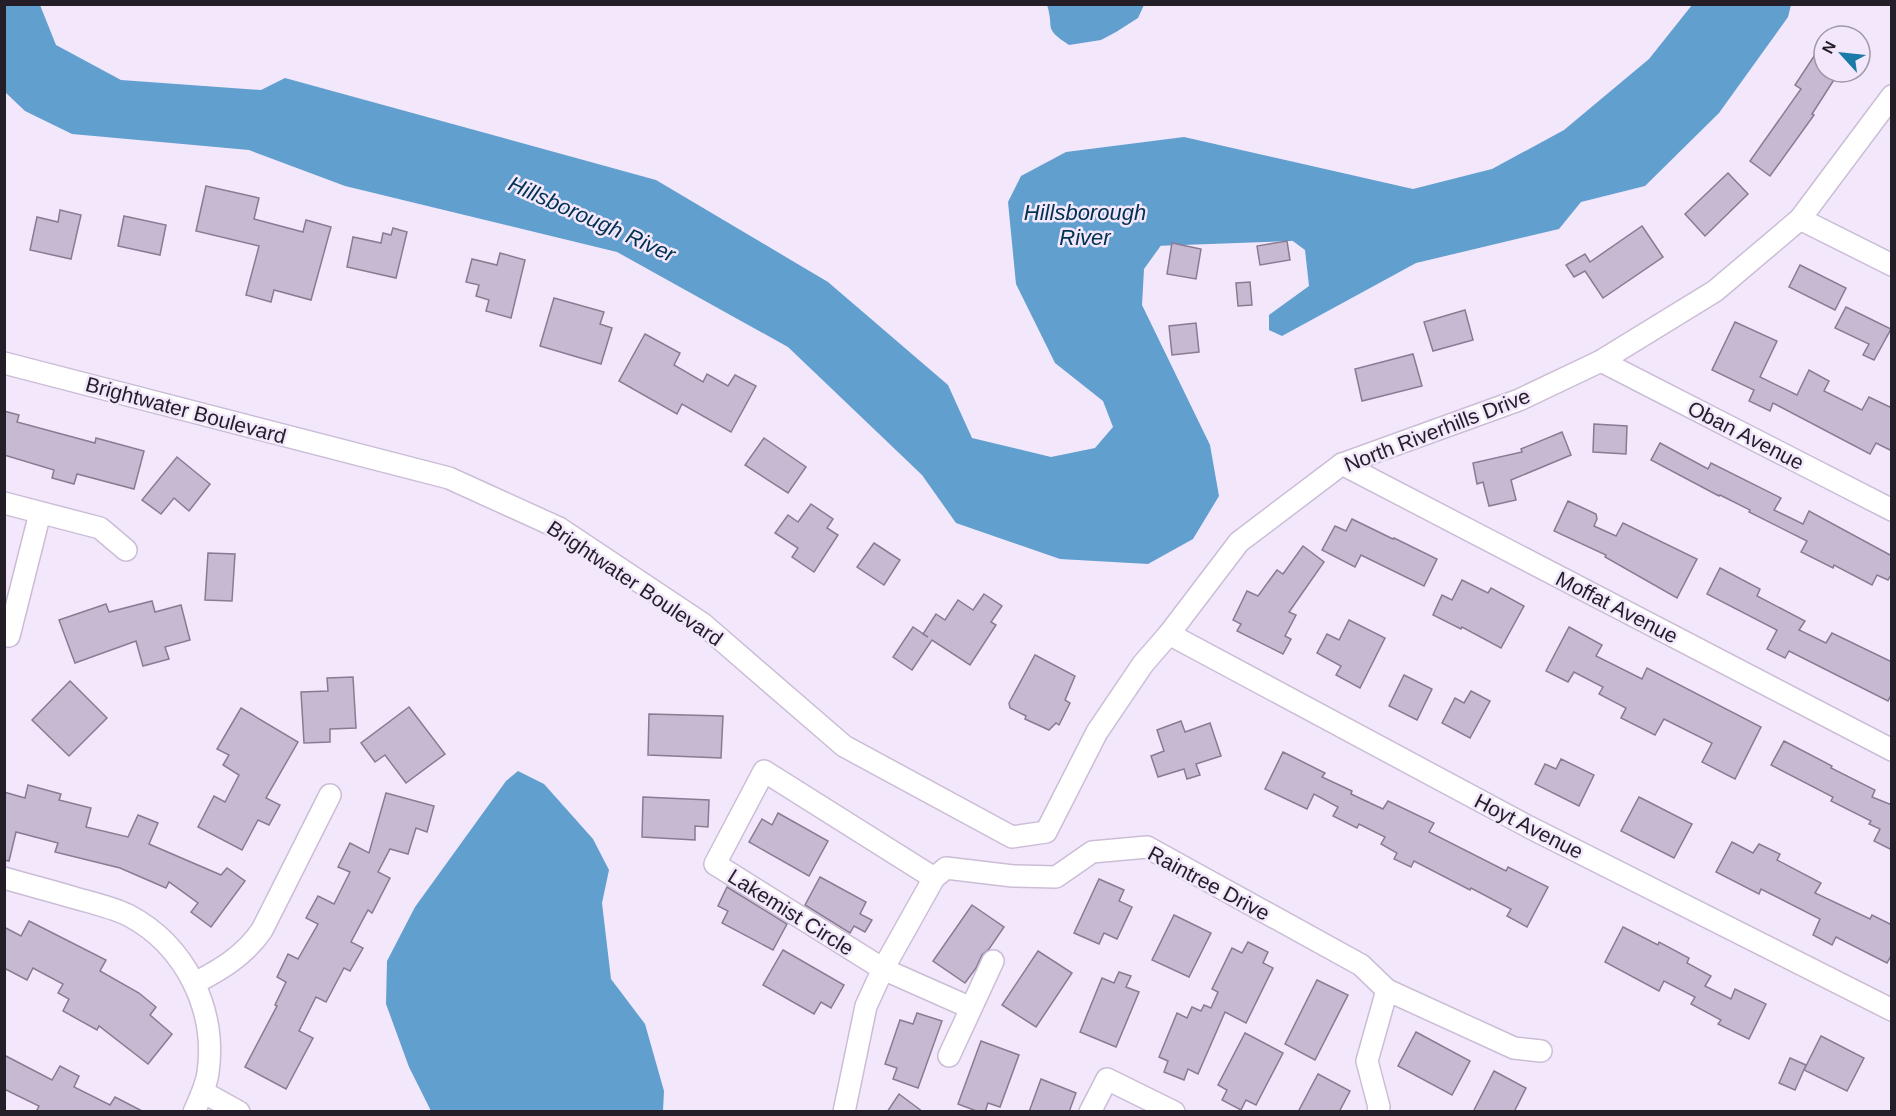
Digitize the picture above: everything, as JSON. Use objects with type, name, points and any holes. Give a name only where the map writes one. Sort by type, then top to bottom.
[{"type":"street","name":"North Riverhills Drive","points":[[1012,837],[1046,832],[1097,732],[1143,664],[1170,634],[1239,542],[1342,464],[1519,400],[1601,361],[1714,291],[1800,219],[1892,96]]},
{"type":"street","points":[[1800,219],[1892,266]]},
{"type":"street","name":"Oban Avenue","points":[[1601,361],[1892,510]]},
{"type":"street","name":"Brightwater Boulevard","points":[[4,363],[449,478],[559,528],[703,624],[844,746],[1012,837]]},
{"type":"street","name":"Moffat Avenue","points":[[1342,464],[1892,750]]},
{"type":"street","points":[[4,503],[100,528],[126,550]]},
{"type":"street","points":[[9,636],[40,513]]},
{"type":"street","name":"Hoyt Avenue","points":[[1170,634],[1529,827],[1892,1010]]},
{"type":"street","name":"Lakemist Circle","points":[[883,969],[715,864],[764,771],[934,878]]},
{"type":"street","points":[[195,983],[239,957],[252,944],[267,920],[330,795]]},
{"type":"street","name":"Raintree Drive","points":[[934,878],[946,868],[1012,876],[1056,878],[1092,852],[1147,847],[1361,965],[1387,990],[1514,1048],[1541,1051]]},
{"type":"street","points":[[4,878],[109,907],[129,916],[166,944],[195,983],[204,1010],[208,1035],[207,1073],[198,1102],[239,1112]]},
{"type":"street","points":[[844,1112],[866,1006],[883,969],[934,878]]},
{"type":"street","points":[[949,1056],[993,961]]},
{"type":"street","points":[[883,969],[971,1008]]},
{"type":"street","points":[[1378,1112],[1379,1107],[1367,1061],[1387,990]]},
{"type":"street","points":[[1090,1112],[1107,1079],[1174,1112]]},
{"type":"water","points":[[1047,4],[1144,5],[1138,18],[1101,40],[1069,45],[1052,31]]},
{"type":"water","name":"Hillsborough River","points":[[4,5],[40,5],[56,45],[121,80],[261,90],[285,78],[656,180],[828,282],[948,385],[972,438],[1051,457],[1095,448],[1113,427],[1103,401],[1055,363],[1016,284],[1008,202],[1021,176],[1066,152],[1184,137],[1413,189],[1492,169],[1564,130],[1649,59],[1692,5],[1791,5],[1788,17],[1719,113],[1645,186],[1581,202],[1559,229],[1416,263],[1282,336],[1269,330],[1269,315],[1309,286],[1305,250],[1282,233],[1180,219],[1144,269],[1142,305],[1210,445],[1219,496],[1193,539],[1148,564],[1060,559],[956,523],[922,475],[788,347],[617,252],[345,186],[249,150],[72,134],[25,111],[5,92]]},
{"type":"water","points":[[518,771],[544,784],[593,839],[609,870],[602,903],[611,979],[645,1024],[664,1091],[663,1111],[431,1111],[409,1067],[386,1004],[387,961],[415,907],[506,781]]},
{"type":"building","points":[[1812,59],[1812,84],[1831,84],[1812,114],[1814,115],[1770,176],[1750,161],[1801,89],[1795,85]]},
{"type":"building","points":[[1728,173],[1748,194],[1705,236],[1685,214]]},
{"type":"building","points":[[206,186],[259,198],[254,219],[303,232],[306,220],[331,227],[311,300],[274,290],[271,302],[246,295],[259,246],[196,231]]},
{"type":"building","points":[[60,210],[81,215],[71,259],[30,250],[37,217],[58,222]]},
{"type":"building","points":[[124,216],[166,225],[160,255],[118,246]]},
{"type":"building","points":[[1642,226],[1663,257],[1603,298],[1585,271],[1574,277],[1566,265],[1585,254],[1590,262]]},
{"type":"building","points":[[393,228],[407,232],[396,278],[347,267],[353,237],[381,243],[383,233],[391,235]]},
{"type":"building","points":[[1287,241],[1290,260],[1260,265],[1257,246]]},
{"type":"building","points":[[1172,243],[1201,249],[1196,279],[1167,274]]},
{"type":"building","points":[[500,253],[525,260],[511,318],[486,311],[489,300],[476,296],[479,285],[466,282],[472,259],[497,265]]},
{"type":"building","points":[[1800,265],[1846,288],[1835,310],[1789,287]]},
{"type":"building","points":[[1250,282],[1252,305],[1238,306],[1236,283]]},
{"type":"building","points":[[554,298],[604,312],[600,324],[612,328],[601,364],[540,346]]},
{"type":"building","points":[[1846,307],[1891,329],[1874,360],[1863,355],[1869,344],[1835,328]]},
{"type":"building","points":[[1465,310],[1473,340],[1433,351],[1424,322]]},
{"type":"building","points":[[1735,322],[1777,341],[1760,377],[1797,395],[1809,370],[1829,381],[1824,391],[1862,410],[1869,397],[1892,408],[1892,451],[1876,443],[1870,454],[1773,403],[1770,411],[1749,401],[1754,390],[1712,370]]},
{"type":"building","points":[[1196,323],[1199,352],[1172,355],[1169,326]]},
{"type":"building","points":[[645,334],[680,353],[674,365],[703,382],[707,374],[728,386],[735,375],[756,386],[731,432],[682,404],[677,414],[619,381]]},
{"type":"building","points":[[1413,354],[1422,386],[1362,401],[1355,369]]},
{"type":"building","points":[[4,411],[19,415],[17,422],[95,443],[96,438],[144,451],[134,489],[77,474],[74,484],[52,478],[54,470],[4,455]]},
{"type":"building","points":[[1594,424],[1627,426],[1626,454],[1593,452]]},
{"type":"building","points":[[1562,432],[1571,455],[1511,480],[1516,500],[1489,506],[1483,482],[1477,484],[1473,463],[1522,452],[1521,449]]},
{"type":"building","points":[[764,438],[806,467],[788,493],[745,465]]},
{"type":"building","points":[[1660,443],[1708,469],[1711,463],[1781,498],[1774,510],[1803,524],[1809,511],[1892,556],[1892,573],[1888,580],[1877,575],[1872,585],[1834,565],[1833,568],[1801,552],[1807,541],[1651,460]]},
{"type":"building","points":[[177,457],[210,484],[189,511],[174,498],[161,514],[142,500]]},
{"type":"building","points":[[1568,501],[1596,514],[1597,519],[1594,526],[1616,536],[1623,523],[1697,559],[1677,598],[1605,557],[1606,555],[1554,531]]},
{"type":"building","points":[[811,504],[833,519],[827,528],[838,535],[814,572],[792,557],[798,548],[775,533],[788,515],[798,522]]},
{"type":"building","points":[[1352,519],[1437,559],[1424,586],[1361,555],[1355,567],[1322,550],[1335,526],[1346,531]]},
{"type":"building","points":[[874,543],[900,560],[884,585],[857,567]]},
{"type":"building","points":[[1303,546],[1324,562],[1289,612],[1296,615],[1285,636],[1291,639],[1283,654],[1237,631],[1241,624],[1233,620],[1247,591],[1258,596],[1277,570],[1283,574]]},
{"type":"building","points":[[208,553],[235,554],[232,601],[205,600]]},
{"type":"building","points":[[1720,568],[1760,589],[1757,596],[1805,621],[1799,630],[1826,643],[1832,633],[1892,662],[1892,693],[1888,701],[1789,651],[1785,658],[1767,649],[1777,630],[1707,594]]},
{"type":"building","points":[[1462,580],[1488,593],[1491,588],[1524,606],[1501,648],[1462,627],[1461,629],[1433,615],[1442,595],[1452,600]]},
{"type":"building","points":[[984,594],[1002,606],[991,622],[996,625],[970,665],[932,640],[912,670],[893,657],[913,627],[923,634],[936,614],[945,620],[958,600],[973,610]]},
{"type":"building","points":[[152,601],[155,612],[181,605],[190,640],[165,647],[169,659],[143,666],[136,641],[75,663],[59,620],[106,604],[109,612]]},
{"type":"building","points":[[1349,620],[1385,638],[1360,688],[1336,675],[1341,666],[1317,653],[1327,634],[1339,640]]},
{"type":"building","points":[[1569,627],[1602,645],[1596,656],[1642,679],[1647,668],[1761,727],[1735,779],[1702,762],[1712,743],[1664,719],[1655,735],[1621,718],[1626,708],[1599,694],[1603,687],[1574,672],[1568,682],[1546,671]]},
{"type":"building","points":[[1035,655],[1075,676],[1065,700],[1070,703],[1059,725],[1056,723],[1049,730],[1025,719],[1026,716],[1010,708],[1009,703]]},
{"type":"building","points":[[1404,675],[1432,689],[1417,720],[1389,706]]},
{"type":"building","points":[[353,677],[356,728],[330,729],[330,742],[304,743],[301,692],[328,691],[327,678]]},
{"type":"building","points":[[70,681],[107,718],[69,756],[32,720]]},
{"type":"building","points":[[1471,691],[1490,701],[1470,738],[1442,723],[1455,698],[1464,703]]},
{"type":"building","points":[[409,707],[445,754],[406,783],[385,755],[375,762],[361,743]]},
{"type":"building","points":[[241,708],[298,742],[266,798],[280,805],[269,825],[258,820],[242,850],[198,827],[214,796],[225,802],[239,775],[223,765],[229,755],[217,749]]},
{"type":"building","points":[[649,714],[723,716],[721,758],[648,755]]},
{"type":"building","points":[[1181,721],[1185,732],[1210,723],[1221,756],[1196,764],[1200,775],[1187,779],[1184,769],[1158,777],[1151,756],[1164,751],[1157,730]]},
{"type":"building","points":[[1784,741],[1875,790],[1872,797],[1892,805],[1892,850],[1874,841],[1880,829],[1869,824],[1871,821],[1831,801],[1833,797],[1771,765]]},
{"type":"building","points":[[1283,752],[1325,773],[1322,777],[1352,791],[1351,794],[1383,809],[1388,801],[1434,823],[1429,832],[1506,871],[1508,867],[1548,887],[1527,927],[1507,916],[1511,909],[1471,888],[1470,890],[1414,861],[1411,867],[1394,859],[1397,853],[1381,844],[1385,837],[1359,824],[1357,828],[1333,816],[1338,807],[1314,794],[1307,809],[1265,789]]},
{"type":"building","points":[[1561,759],[1594,775],[1579,806],[1535,784],[1545,764],[1556,769]]},
{"type":"building","points":[[28,785],[61,794],[59,800],[91,808],[86,827],[128,837],[138,815],[158,823],[149,844],[221,875],[227,868],[245,881],[211,927],[191,912],[198,903],[169,882],[166,888],[120,868],[55,852],[58,843],[16,832],[9,861],[4,860],[4,792],[25,798]]},
{"type":"building","points":[[386,793],[434,806],[427,832],[416,828],[408,854],[390,849],[378,872],[390,878],[372,913],[368,910],[351,942],[363,948],[350,971],[344,968],[326,1002],[316,997],[299,1031],[313,1038],[286,1089],[245,1067],[277,1006],[275,1005],[286,982],[277,977],[288,954],[298,959],[318,924],[306,918],[318,896],[334,904],[350,872],[338,867],[350,843],[369,853]]},
{"type":"building","points":[[643,797],[709,800],[708,827],[695,826],[695,840],[642,837]]},
{"type":"building","points":[[1639,797],[1692,824],[1674,858],[1621,831]]},
{"type":"building","points":[[778,813],[828,841],[809,876],[749,842],[762,819],[772,825]]},
{"type":"building","points":[[1732,842],[1753,853],[1759,844],[1780,854],[1777,860],[1821,883],[1815,893],[1870,919],[1872,915],[1892,925],[1892,954],[1887,963],[1836,937],[1832,945],[1813,935],[1820,919],[1761,889],[1759,894],[1716,872]]},
{"type":"building","points":[[820,877],[866,902],[860,914],[872,920],[865,932],[854,926],[850,933],[805,905]]},
{"type":"building","points":[[1099,879],[1124,890],[1119,901],[1132,907],[1117,939],[1104,933],[1099,944],[1074,933]]},
{"type":"building","points":[[727,887],[787,924],[773,950],[722,923],[728,911],[718,906]]},
{"type":"building","points":[[972,905],[1004,927],[982,955],[965,983],[933,961]]},
{"type":"building","points":[[1174,915],[1211,933],[1189,977],[1152,960]]},
{"type":"building","points":[[29,921],[106,960],[100,971],[139,993],[156,1007],[150,1015],[172,1034],[148,1064],[99,1026],[97,1030],[63,1011],[69,999],[58,993],[63,984],[33,968],[27,980],[4,968],[4,927],[21,936]]},
{"type":"building","points":[[1623,927],[1689,958],[1687,963],[1711,976],[1705,986],[1731,999],[1735,989],[1766,1004],[1749,1039],[1718,1024],[1721,1020],[1691,1004],[1695,997],[1664,981],[1659,991],[1605,962]]},
{"type":"building","points":[[1248,942],[1268,952],[1263,963],[1273,968],[1246,1023],[1225,1012],[1198,1074],[1188,1069],[1184,1080],[1164,1072],[1168,1061],[1159,1057],[1177,1013],[1187,1018],[1192,1007],[1201,1011],[1204,1005],[1211,1008],[1218,992],[1212,989],[1232,948],[1242,953]]},
{"type":"building","points":[[783,950],[844,985],[831,1008],[821,1002],[814,1014],[763,985]]},
{"type":"building","points":[[1038,951],[1072,973],[1036,1027],[1002,1005]]},
{"type":"building","points":[[1119,972],[1131,976],[1126,987],[1139,992],[1116,1047],[1080,1032],[1102,978],[1114,983]]},
{"type":"building","points":[[1317,980],[1348,995],[1315,1060],[1285,1044]]},
{"type":"building","points":[[917,1013],[942,1021],[918,1088],[893,1079],[897,1068],[885,1064],[900,1020],[913,1024]]},
{"type":"building","points":[[1416,1032],[1470,1061],[1452,1095],[1398,1066]]},
{"type":"building","points":[[1245,1033],[1283,1053],[1256,1105],[1246,1100],[1241,1110],[1222,1100],[1227,1090],[1218,1085]]},
{"type":"building","points":[[1821,1036],[1864,1058],[1847,1091],[1804,1070]]},
{"type":"building","points":[[981,1041],[1019,1055],[1000,1107],[988,1103],[985,1112],[958,1104]]},
{"type":"building","points":[[4,1055],[52,1080],[60,1066],[79,1076],[74,1087],[110,1105],[115,1097],[144,1112],[36,1112],[39,1106],[4,1089]]},
{"type":"building","points":[[1790,1058],[1806,1065],[1795,1090],[1779,1083]]},
{"type":"building","points":[[1494,1071],[1526,1088],[1514,1112],[1473,1112]]},
{"type":"building","points":[[1318,1074],[1350,1091],[1339,1112],[1298,1112]]},
{"type":"building","points":[[1041,1079],[1076,1093],[1069,1112],[1029,1112]]},
{"type":"building","points":[[899,1094],[923,1112],[887,1112]]},
{"type":"waterway","name":"Hillsborough River","points":[[1139,248],[1154,232],[1290,227]]}]
